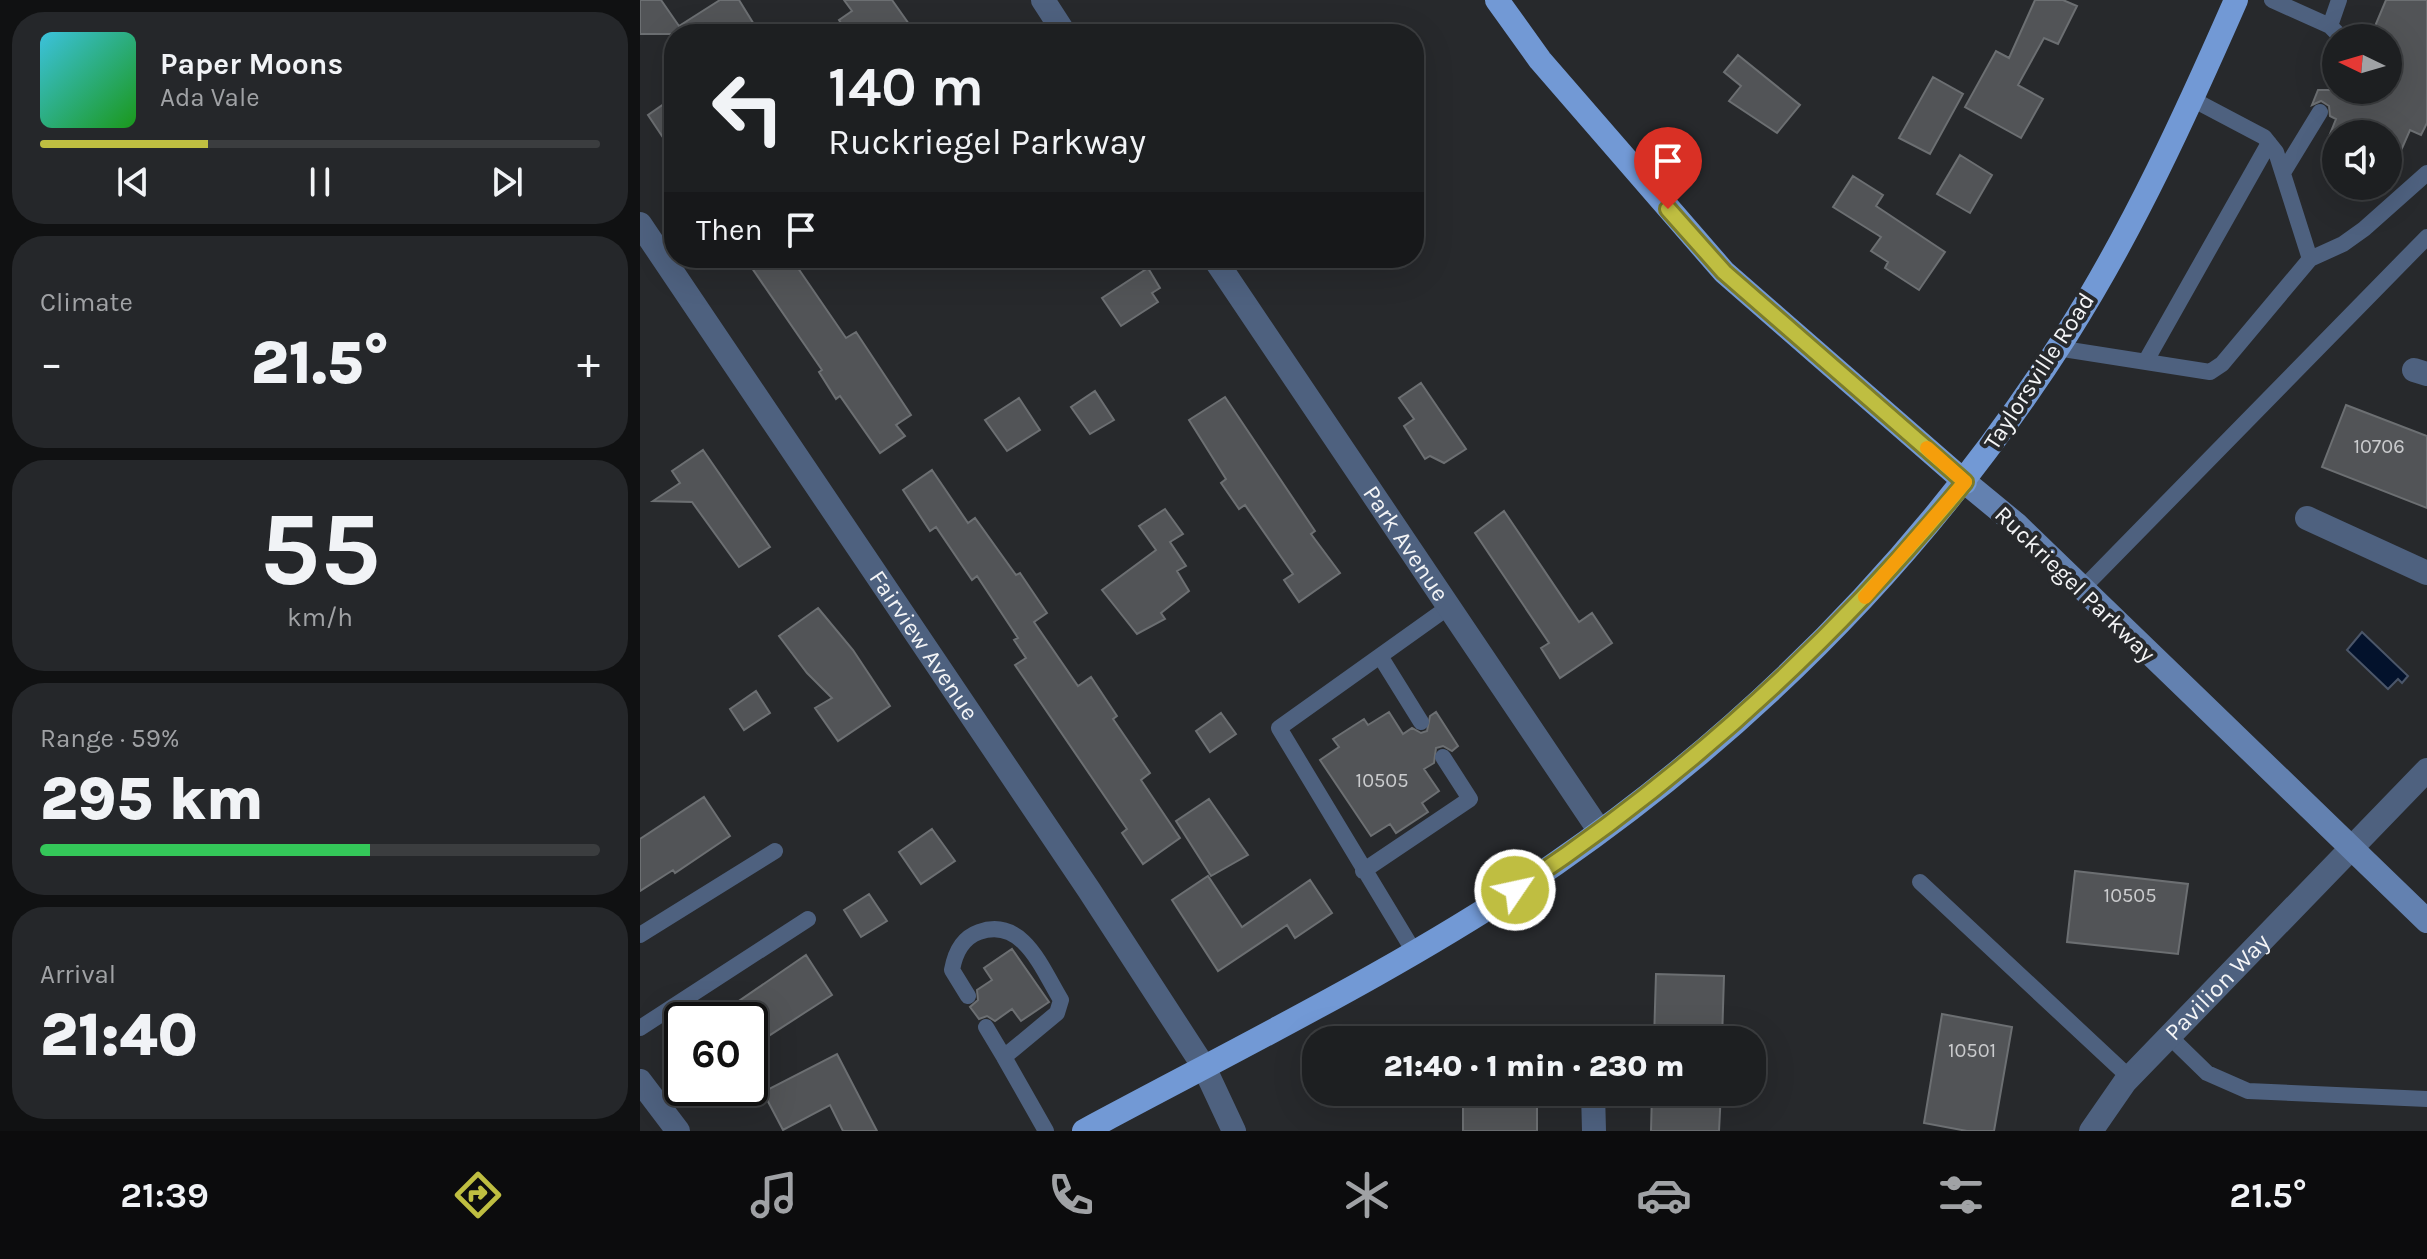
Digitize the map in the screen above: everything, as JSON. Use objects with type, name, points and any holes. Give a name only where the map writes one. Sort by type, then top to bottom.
[{"type":"main road","name":"Ruckriegel Parkway","points":[[1497,0],[1540,60],[1724,272],[2016,524],[2427,921]]},
{"type":"main road","name":"Taylorsville Road","points":[[1084,1131],[1204,1067],[1515,890],[1642,801],[1800,664],[1910,549],[1965,482],[2057,348],[2120,242],[2192,99],[2236,0]]},
{"type":"street","points":[[1043,0],[1059,24]]},
{"type":"street","name":"Fairview Avenue","points":[[640,224],[664,260]]},
{"type":"street","name":"Fairview Avenue","points":[[669,268],[1204,1067],[1234,1131]]},
{"type":"street","name":"Park Avenue","points":[[1221,268],[1599,830]]},
{"type":"street","points":[[2307,518],[2427,573]]},
{"type":"street","name":"Pavilion Way","points":[[2091,1131],[2129,1077],[2427,770]]},
{"type":"street","points":[[640,1081],[678,1131]]},
{"type":"street","points":[[1593,1106],[1594,1131]]},
{"type":"lane","points":[[2272,0],[2322,25]]},
{"type":"lane","points":[[2337,24],[2339,0]]},
{"type":"lane","points":[[2192,99],[2264,137],[2269,143],[2284,171],[2310,259]]},
{"type":"lane","points":[[2284,171],[2320,112]]},
{"type":"lane","points":[[2147,359],[2269,143]]},
{"type":"lane","points":[[2057,348],[2147,359],[2210,372],[2222,364],[2310,259],[2343,244],[2364,229],[2427,173]]},
{"type":"lane","points":[[2081,590],[2427,237]]},
{"type":"lane","points":[[1413,950],[1279,728],[1450,606]]},
{"type":"lane","points":[[1380,656],[1421,722]]},
{"type":"lane","points":[[1363,871],[1470,799],[1443,757]]},
{"type":"lane","points":[[640,935],[775,851]]},
{"type":"lane","points":[[1920,882],[2129,1077]]},
{"type":"lane","points":[[640,1028],[808,919]]},
{"type":"lane","points":[[968,996],[952,970],[954,954],[969,935],[991,927],[1008,929],[1023,939],[1061,1000],[1057,1013],[1004,1057]]},
{"type":"lane","points":[[986,1027],[1046,1131]]},
{"type":"lane","points":[[2169,1036],[2207,1073],[2248,1091],[2427,1099]]},
{"type":"water","points":[[2362,632],[2408,676],[2402,683],[2398,679],[2388,689],[2347,650]]},
{"type":"building","points":[[640,0],[661,0],[678,24],[664,24],[664,34],[640,34]]},
{"type":"building","points":[[720,0],[739,0],[754,24],[682,24]]},
{"type":"building","points":[[844,0],[892,0],[909,24],[842,24],[839,20],[852,11]]},
{"type":"building","points":[[2035,0],[2063,0],[2077,6],[2058,44],[2044,38],[2018,85],[2043,99],[2021,138],[1965,107],[1996,51],[2009,58]]},
{"type":"building","points":[[2386,0],[2427,0],[2427,123],[2421,135],[2410,130],[2402,148],[2402,120],[2336,120],[2330,116],[2326,104],[2402,104],[2402,24],[2376,24]]},
{"type":"building","points":[[1738,55],[1800,105],[1777,133],[1729,101],[1741,86],[1724,72]]},
{"type":"building","points":[[1933,77],[1963,94],[1930,154],[1899,138]]},
{"type":"building","points":[[2318,90],[2322,90],[2322,102],[2312,105]]},
{"type":"building","points":[[664,104],[664,139],[648,115]]},
{"type":"building","points":[[1960,155],[1992,175],[1970,213],[1937,194]]},
{"type":"building","points":[[1853,176],[1883,195],[1876,206],[1945,252],[1919,290],[1885,268],[1888,262],[1871,251],[1881,237],[1833,207]]},
{"type":"building","points":[[752,268],[798,268],[846,338],[856,332],[911,415],[896,425],[905,436],[880,453],[840,396],[836,399],[819,372],[822,370]]},
{"type":"building","points":[[1148,268],[1160,288],[1152,293],[1158,302],[1121,326],[1102,298]]},
{"type":"building","points":[[1421,383],[1466,449],[1444,463],[1430,456],[1425,459],[1404,426],[1414,419],[1399,398]]},
{"type":"building","points":[[1095,391],[1114,420],[1090,434],[1071,407]]},
{"type":"building","points":[[1225,397],[1315,531],[1311,534],[1340,573],[1299,602],[1284,580],[1293,574],[1245,505],[1239,509],[1221,483],[1226,479],[1189,420]]},
{"type":"building","points":[[1019,398],[1040,430],[1007,451],[985,420]]},
{"type":"building","points":[[2346,405],[2427,436],[2427,508],[2322,467]]},
{"type":"building","points":[[703,450],[770,547],[739,567],[692,502],[653,501],[680,483],[672,471]]},
{"type":"building","points":[[932,470],[968,523],[975,518],[1016,575],[1020,573],[1047,613],[1034,622],[1078,686],[1091,677],[1117,716],[1113,719],[1150,773],[1141,780],[1180,838],[1143,864],[1122,833],[1127,829],[1015,665],[1026,658],[1014,640],[1018,638],[977,576],[972,580],[936,527],[930,531],[903,490]]},
{"type":"building","points":[[1165,509],[1183,534],[1170,542],[1186,566],[1177,571],[1189,591],[1161,613],[1165,619],[1137,634],[1102,590],[1156,550],[1139,526]]},
{"type":"building","points":[[1504,511],[1579,622],[1592,613],[1612,643],[1560,678],[1541,648],[1549,643],[1475,533]]},
{"type":"building","points":[[818,608],[853,650],[890,706],[838,741],[815,708],[832,698],[807,673],[779,636]]},
{"type":"building","points":[[756,691],[770,713],[744,730],[730,709]]},
{"type":"building","points":[[1389,712],[1403,734],[1412,728],[1421,733],[1427,731],[1430,716],[1436,712],[1458,746],[1452,751],[1443,746],[1436,748],[1434,763],[1424,769],[1439,791],[1422,803],[1428,812],[1396,833],[1390,824],[1371,836],[1320,760],[1339,747],[1333,739],[1364,719],[1368,725]]},
{"type":"building","points":[[1221,713],[1236,734],[1210,752],[1196,731]]},
{"type":"building","points":[[704,797],[730,836],[675,873],[673,870],[640,891],[640,839]]},
{"type":"building","points":[[1209,799],[1248,855],[1211,876],[1176,821]]},
{"type":"building","points":[[932,829],[955,861],[921,884],[899,852]]},
{"type":"building","points":[[2075,871],[2188,884],[2178,954],[2067,942]]},
{"type":"building","points":[[1208,876],[1242,927],[1310,880],[1332,913],[1295,938],[1287,925],[1218,971],[1172,900]]},
{"type":"building","points":[[869,894],[887,921],[861,937],[844,910]]},
{"type":"building","points":[[1012,949],[1049,1002],[1021,1021],[1012,1009],[995,1021],[987,1016],[979,1019],[970,1007],[978,1000],[977,990],[992,980],[984,968]]},
{"type":"building","points":[[806,955],[832,995],[768,1036],[768,1002],[737,1002]]},
{"type":"building","points":[[1656,974],[1724,976],[1722,1026],[1654,1026]]},
{"type":"building","points":[[1942,1014],[2012,1027],[1994,1131],[1967,1131],[1924,1123]]},
{"type":"building","points":[[837,1054],[877,1131],[843,1131],[830,1105],[783,1130],[768,1102],[768,1089]]},
{"type":"building","points":[[1463,1106],[1537,1106],[1537,1131],[1463,1131]]},
{"type":"building","points":[[1652,1106],[1720,1106],[1719,1131],[1651,1131]]},
{"type":"slow traffic","points":[[1865,597],[1910,549],[1965,482],[1927,448]]},
{"type":"route","points":[[1515,890],[1642,801],[1754,707],[1850,613],[1910,549],[1965,482],[1724,272],[1668,209]]}]
